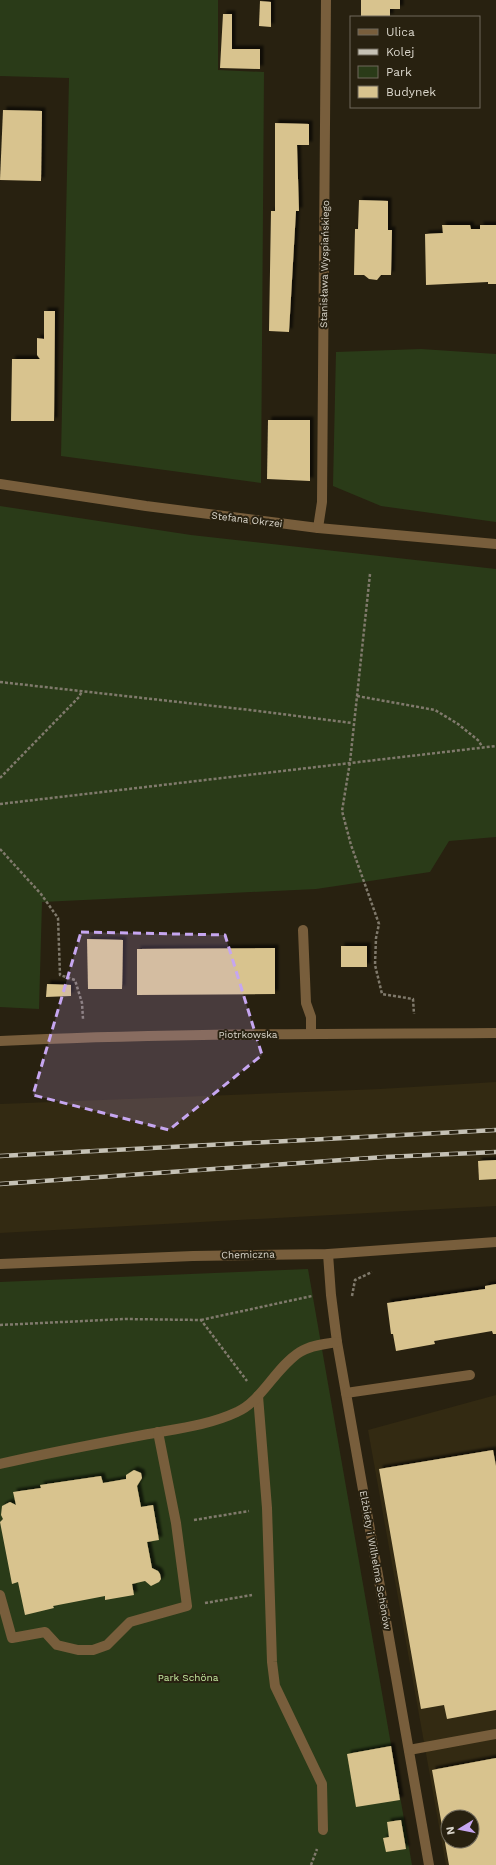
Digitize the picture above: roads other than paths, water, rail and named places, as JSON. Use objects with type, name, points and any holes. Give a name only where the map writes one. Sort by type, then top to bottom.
[{"type":"street","name":"Stanisława Wyspiańskiego","points":[[318,528],[322,502],[326,0]]},
{"type":"street","name":"Stefana Okrzei","points":[[0,484],[146,506],[318,528],[496,544]]},
{"type":"street","points":[[303,930],[306,1003],[311,1017],[311,1034]]},
{"type":"street","name":"Piotrkowska","points":[[0,1041],[85,1037],[496,1033]]},
{"type":"street","name":"Chemiczna","points":[[0,1264],[193,1256],[328,1254],[496,1242]]},
{"type":"street","name":"Elżbiety i Wilhelma Schönów","points":[[328,1254],[337,1342],[429,1865]]},
{"type":"street","points":[[0,1464],[212,1422],[238,1412],[258,1396],[287,1361],[301,1351],[313,1346],[337,1342]]},
{"type":"street","points":[[346,1393],[470,1375]]},
{"type":"street","points":[[258,1396],[267,1508],[272,1662],[275,1686],[322,1784],[324,1830]]},
{"type":"street","points":[[0,1595],[12,1638],[45,1632],[57,1645],[78,1650],[93,1650],[107,1645],[130,1622],[187,1606],[176,1523],[158,1432]]},
{"type":"street","points":[[409,1750],[496,1734]]},
{"type":"railway","points":[[0,1156],[496,1130]]},
{"type":"railway","points":[[0,1184],[385,1157],[496,1152]]},
{"type":"park label","name":"Park Schöna","points":[[188,1677]]}]
